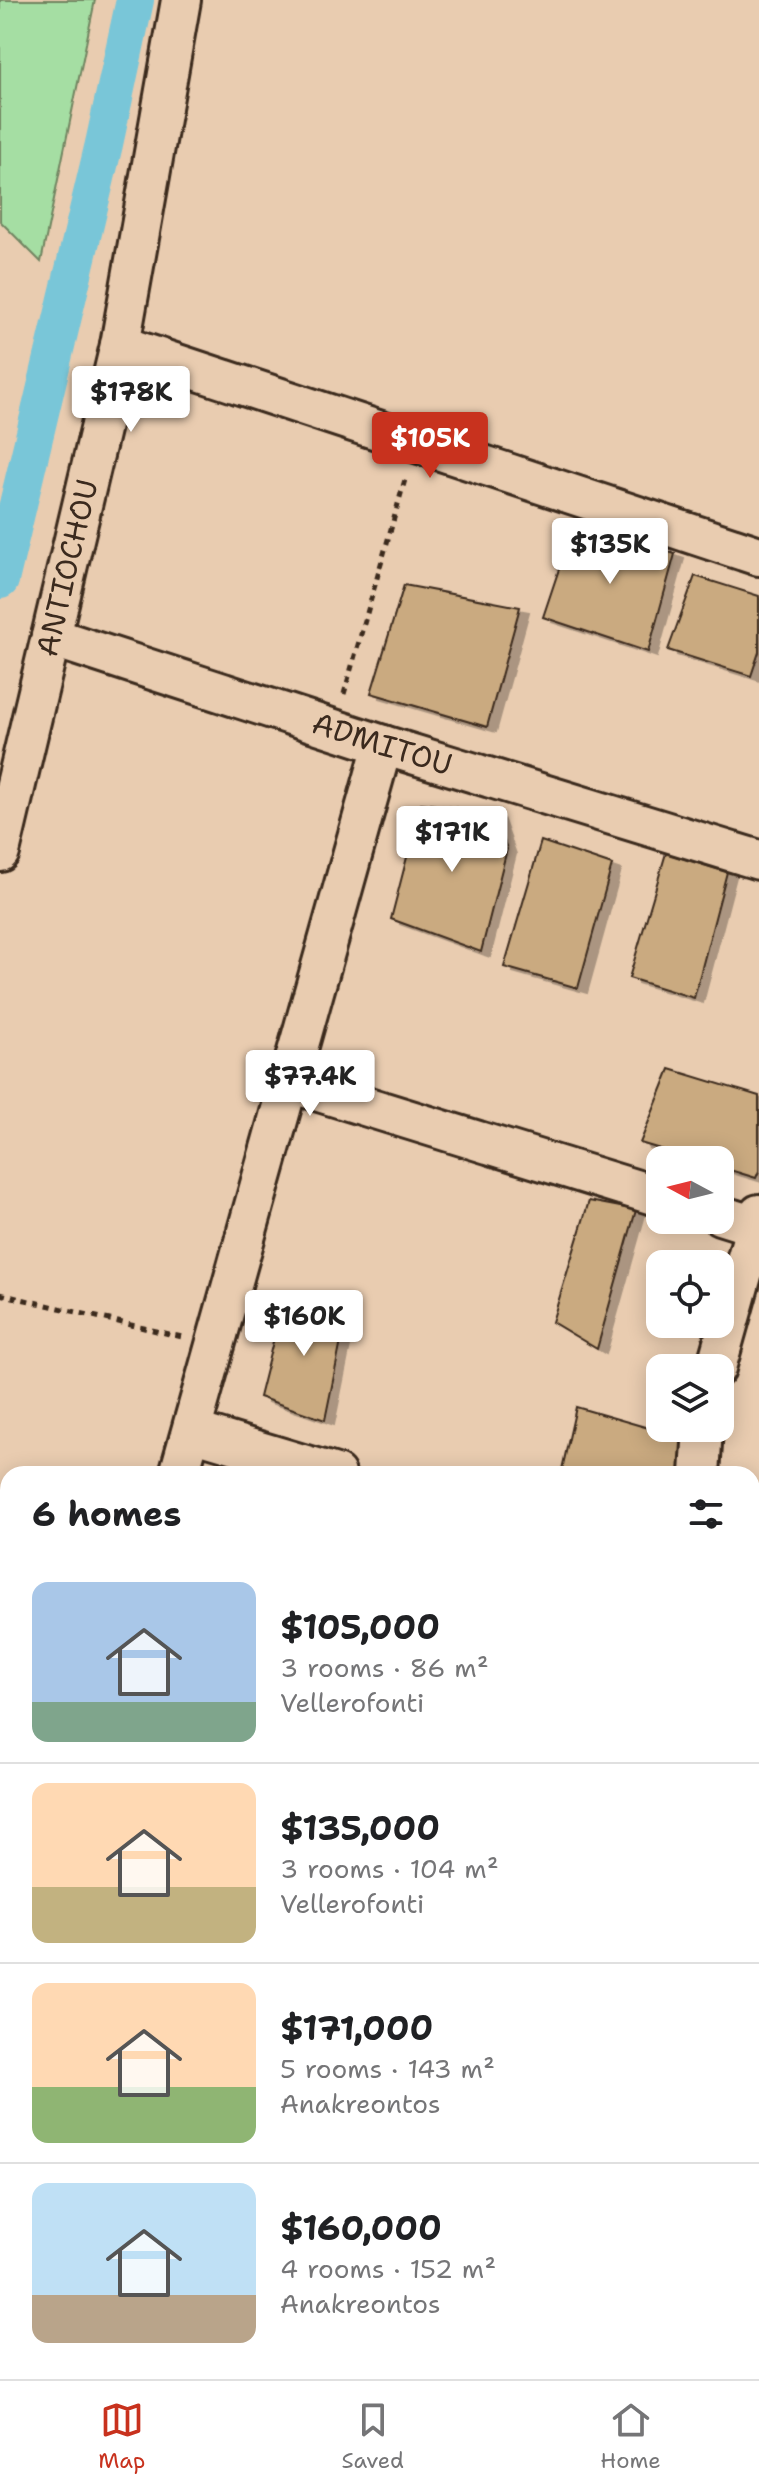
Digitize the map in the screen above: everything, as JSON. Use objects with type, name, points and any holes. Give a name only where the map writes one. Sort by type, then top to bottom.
[{"type":"street","name":"ANTIOCHOU","points":[[0,852],[120,345],[181,0]]},
{"type":"street","points":[[120,345],[759,556]]},
{"type":"street","name":"ADMITOU","points":[[51,637],[383,745],[759,860]]},
{"type":"street","points":[[181,1466],[383,745]]},
{"type":"street","points":[[287,1082],[646,1193]]},
{"type":"street","points":[[719,1354],[745,1218]]},
{"type":"street","points":[[192,1431],[309,1466]]},
{"type":"street","points":[[701,1466],[702,1442]]},
{"type":"path","points":[[334,729],[415,442]]},
{"type":"path","points":[[0,1294],[216,1345]]},
{"type":"green space","points":[[0,0],[95,0],[41,262],[0,221]]},
{"type":"building","points":[[575,521],[675,554],[648,652],[543,617]]},
{"type":"building","points":[[695,576],[759,596],[759,652],[751,676],[668,650]]},
{"type":"building","points":[[404,585],[520,607],[487,727],[371,693]]},
{"type":"building","points":[[421,803],[494,813],[507,849],[481,952],[391,919]]},
{"type":"building","points":[[541,841],[612,865],[578,988],[504,967]]},
{"type":"building","points":[[666,853],[727,872],[694,998],[629,978]]},
{"type":"building","points":[[670,1069],[759,1096],[759,1171],[756,1178],[734,1171],[734,1146],[650,1146],[640,1143]]},
{"type":"building","points":[[589,1201],[636,1210],[597,1349],[552,1322]]},
{"type":"building","points":[[285,1294],[346,1317],[325,1420],[259,1397]]},
{"type":"building","points":[[576,1407],[646,1427],[646,1442],[690,1442],[685,1466],[563,1466]]},
{"type":"waterway","points":[[0,580],[104,144],[135,0]]}]
